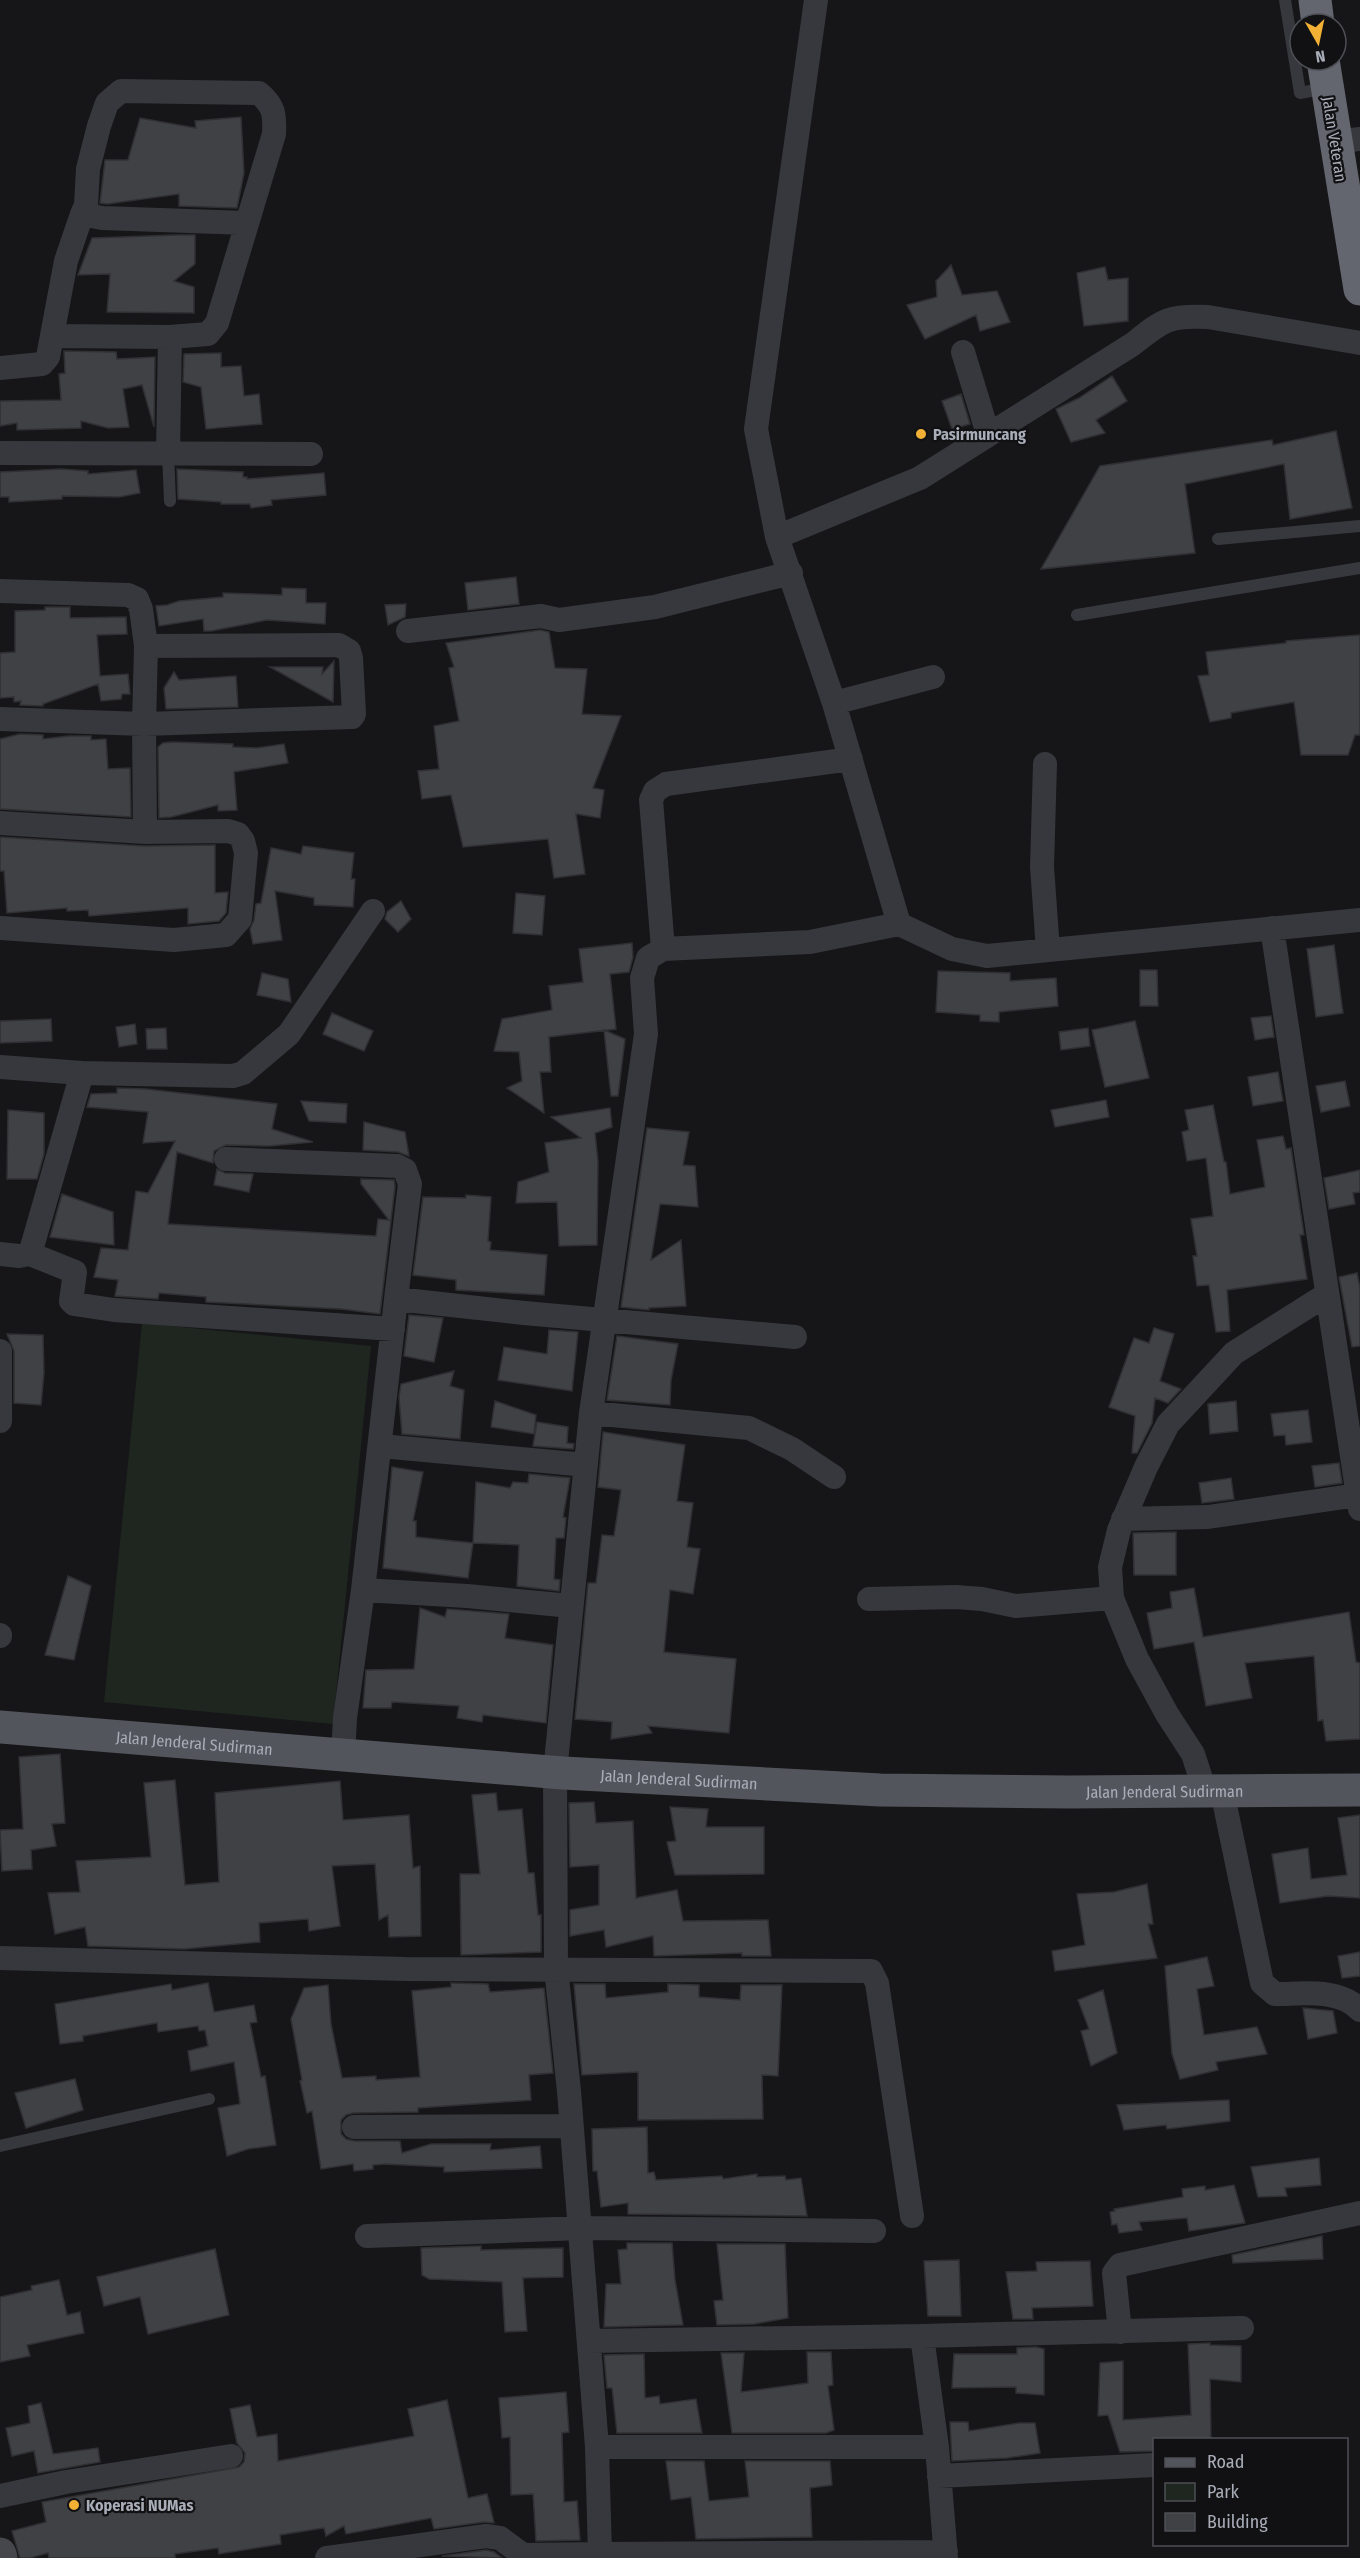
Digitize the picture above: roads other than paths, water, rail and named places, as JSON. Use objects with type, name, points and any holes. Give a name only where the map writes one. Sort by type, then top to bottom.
[{"type":"highway","name":"Jalan Veteran","points":[[1325,74],[1348,140],[1360,290]]},
{"type":"main road","name":"Jalan Jenderal Sudirman","points":[[0,1727],[555,1772],[880,1790],[1360,1790]]},
{"type":"street","points":[[816,0],[756,429],[777,537],[834,704],[898,924]]},
{"type":"street","points":[[0,368],[42,364],[48,357],[66,261],[86,205],[88,169],[107,103],[121,91],[259,93],[270,103],[275,118],[274,134],[217,323],[208,334],[170,337],[53,336]]},
{"type":"street","points":[[82,214],[102,218],[247,223]]},
{"type":"street","points":[[777,537],[920,478],[1133,344],[1162,321],[1183,316],[1208,316],[1360,343]]},
{"type":"street","points":[[168,453],[170,337]]},
{"type":"street","points":[[963,352],[988,434]]},
{"type":"street","points":[[0,453],[311,454]]},
{"type":"street","points":[[408,631],[542,616],[559,620],[655,608],[791,573]]},
{"type":"street","points":[[0,591],[128,595],[137,599],[141,609],[146,646],[145,832]]},
{"type":"street","points":[[0,719],[144,724],[352,717],[354,714],[351,658],[349,651],[339,645],[146,646]]},
{"type":"street","points":[[834,704],[933,677]]},
{"type":"street","points":[[663,949],[651,800],[655,791],[666,784],[851,759]]},
{"type":"street","points":[[1045,764],[1042,867],[1048,950]]},
{"type":"street","points":[[0,823],[145,832],[228,831],[238,834],[243,841],[246,853],[240,919],[226,935],[174,940],[0,928]]},
{"type":"street","points":[[0,1067],[82,1073],[233,1076],[243,1073],[289,1034],[373,910]]},
{"type":"street","points":[[600,2554],[597,2447],[581,2228],[556,1968],[555,1772],[591,1413],[646,1034],[642,978],[648,958],[663,949],[810,942],[898,924],[952,949],[987,956],[1360,920]]},
{"type":"street","points":[[1124,1519],[1208,1517],[1359,1502],[1272,928]]},
{"type":"street","points":[[30,1254],[82,1073]]},
{"type":"street","points":[[226,1159],[397,1166],[405,1170],[410,1184],[381,1446],[345,1718],[343,1755]]},
{"type":"street","points":[[0,1254],[19,1256],[30,1254],[75,1272],[70,1296],[70,1301],[74,1304],[114,1310],[393,1329]]},
{"type":"street","points":[[1326,1294],[1234,1353],[1168,1424],[1146,1467],[1124,1519],[1110,1567],[1112,1598],[1137,1659],[1213,1791],[1262,1983],[1275,1994],[1330,1994],[1355,2005],[1360,2010]]},
{"type":"street","points":[[396,1299],[429,1305],[795,1337]]},
{"type":"street","points":[[0,1352],[0,1421]]},
{"type":"street","points":[[591,1413],[749,1428],[792,1449],[834,1477]]},
{"type":"street","points":[[381,1446],[586,1465]]},
{"type":"street","points":[[363,1590],[571,1606]]},
{"type":"street","points":[[868,1599],[956,1597],[982,1599],[1016,1606],[1112,1598]]},
{"type":"street","points":[[0,1958],[405,1969],[871,1971],[878,1983],[912,2216]]},
{"type":"street","points":[[354,2127],[571,2126]]},
{"type":"street","points":[[1120,2332],[1114,2273],[1120,2265],[1360,2213]]},
{"type":"street","points":[[367,2236],[581,2228],[874,2231]]},
{"type":"street","points":[[589,2341],[1242,2328]]},
{"type":"street","points":[[327,2558],[486,2536],[500,2538],[523,2557],[600,2554],[946,2555],[937,2447],[921,2336]]},
{"type":"street","points":[[597,2447],[937,2447]]},
{"type":"street","points":[[0,2496],[66,2482],[231,2456]]},
{"type":"street","points":[[939,2476],[1153,2465]]},
{"type":"lane","points":[[1285,0],[1300,93],[1325,74]]},
{"type":"lane","points":[[168,453],[170,501]]},
{"type":"lane","points":[[1218,539],[1360,526]]},
{"type":"lane","points":[[1077,615],[1360,568]]},
{"type":"lane","points":[[0,2146],[209,2099]]},
{"type":"place","name":"Pasirmuncang","points":[[921,434]]},
{"type":"place","name":"Koperasi NUMas","points":[[74,2505]]}]
